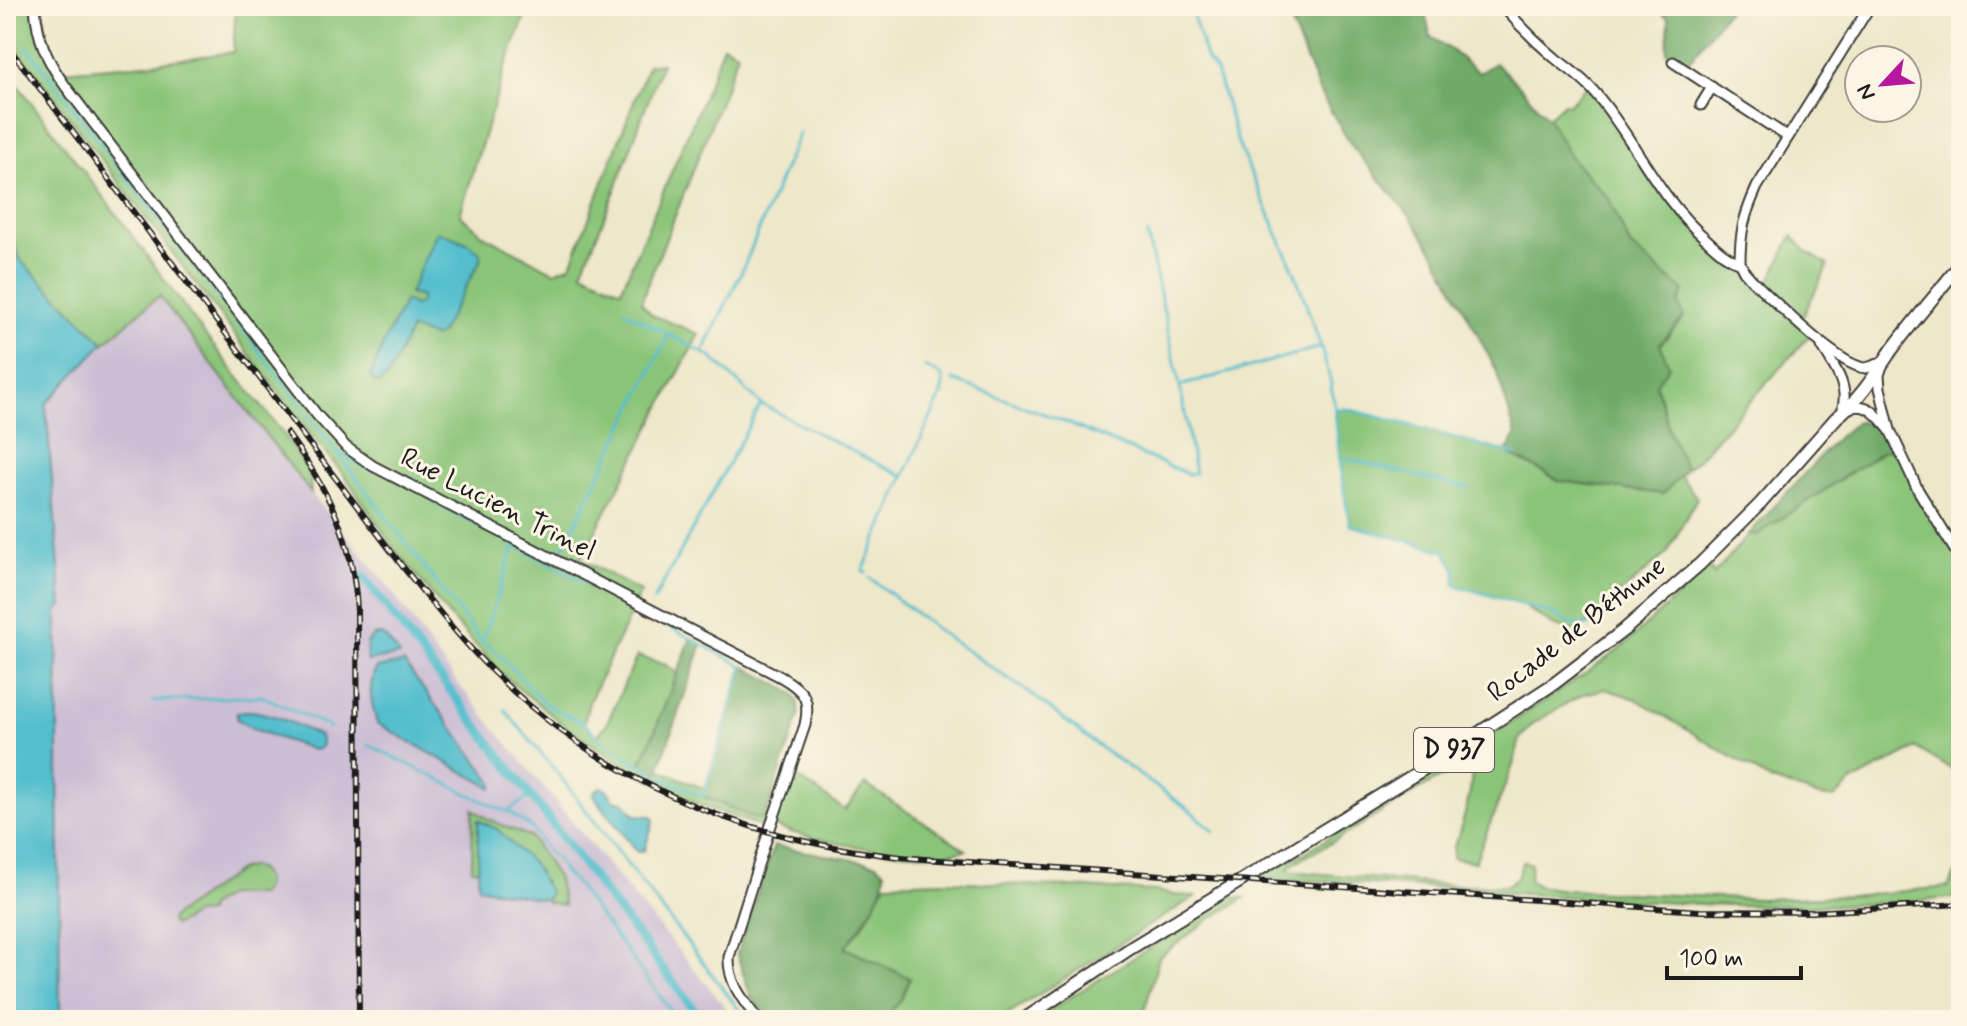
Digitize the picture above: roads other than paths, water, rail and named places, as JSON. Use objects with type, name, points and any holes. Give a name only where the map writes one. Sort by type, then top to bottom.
[{"type":"main road","name":"Rocade de Béthune","points":[[1023,1020],[1131,948],[1455,749],[1578,666],[1652,606],[1717,548],[1761,503],[1845,408],[1961,263]]},
{"type":"street","name":"Rue Lucien Trinel","points":[[35,6],[42,46],[60,80],[317,415],[346,447],[373,466],[781,677],[802,693],[808,706],[805,725],[730,951],[729,970],[733,983],[758,1020]]},
{"type":"street","points":[[1503,6],[1522,29],[1594,91],[1661,190],[1687,222],[1727,258],[1740,263]]},
{"type":"street","points":[[1870,6],[1757,187],[1745,214],[1740,238],[1740,263],[1751,279],[1820,343],[1850,363],[1866,368],[1879,367],[1880,388],[1890,430],[1927,507],[1961,560]]},
{"type":"street","points":[[1673,62],[1788,137]]},
{"type":"street","points":[[1701,105],[1712,87]]},
{"type":"street","points":[[1820,343],[1839,376],[1845,408],[1864,406],[1877,414],[1890,430]]},
{"type":"water","points":[[6,223],[21,261],[104,343],[46,404],[62,606],[57,611],[60,1020],[6,1020]]},
{"type":"water","points":[[439,232],[467,243],[480,252],[481,259],[440,334],[434,337],[411,329],[388,376],[380,383],[375,382],[370,377],[405,301],[414,306],[420,304],[421,296],[409,294]]},
{"type":"water","points":[[381,635],[400,655],[367,661],[367,643],[373,636]]},
{"type":"water","points":[[404,663],[489,777],[492,788],[377,723],[371,696],[376,668]]},
{"type":"water","points":[[237,713],[264,713],[292,723],[320,736],[322,745],[313,750],[256,730],[237,719]]},
{"type":"water","points":[[601,787],[608,791],[613,800],[624,802],[635,815],[651,816],[654,820],[644,851],[637,852],[594,796]]},
{"type":"water","points":[[478,820],[497,829],[534,865],[550,893],[546,900],[478,887]]},
{"type":"waterway","points":[[1190,6],[1207,60],[1216,71],[1239,146],[1295,273],[1321,347]]},
{"type":"waterway","points":[[27,47],[482,642],[494,649],[545,704],[584,723],[602,741],[657,775],[703,796],[743,666],[433,502]]},
{"type":"waterway","points":[[703,352],[742,271],[799,133]]},
{"type":"waterway","points":[[1147,234],[1180,386]]},
{"type":"waterway","points":[[625,311],[711,357],[761,404],[904,476],[863,571],[866,573]]},
{"type":"waterway","points":[[560,555],[669,334]]},
{"type":"waterway","points":[[953,380],[1060,420],[1188,474],[1195,473],[1180,386],[1321,347],[1335,409],[1350,525],[1445,551],[1456,570],[1455,585],[1560,616],[1574,625],[1591,625]]},
{"type":"waterway","points":[[904,476],[941,395],[942,376],[925,367]]},
{"type":"waterway","points":[[654,600],[761,404]]},
{"type":"waterway","points":[[1335,409],[1347,409],[1516,455]]},
{"type":"waterway","points":[[337,452],[373,471]]},
{"type":"waterway","points":[[1339,457],[1468,488]]},
{"type":"waterway","points":[[482,642],[514,547]]},
{"type":"waterway","points":[[363,576],[702,1020]]},
{"type":"waterway","points":[[870,578],[944,635],[1187,808],[1214,831]]},
{"type":"waterway","points":[[153,701],[262,696],[330,727]]},
{"type":"waterway","points":[[505,710],[747,1020]]},
{"type":"waterway","points":[[369,745],[499,809],[508,811],[531,796]]},
{"type":"waterway","points":[[508,811],[532,828],[678,1020]]},
{"type":"railway","points":[[6,44],[403,567],[470,648],[540,714],[588,750],[639,780],[692,805],[804,841],[924,859],[1700,911],[1811,912],[1961,904]]},
{"type":"railway","points":[[287,433],[315,474],[336,516],[351,561],[355,585],[359,1020]]}]
